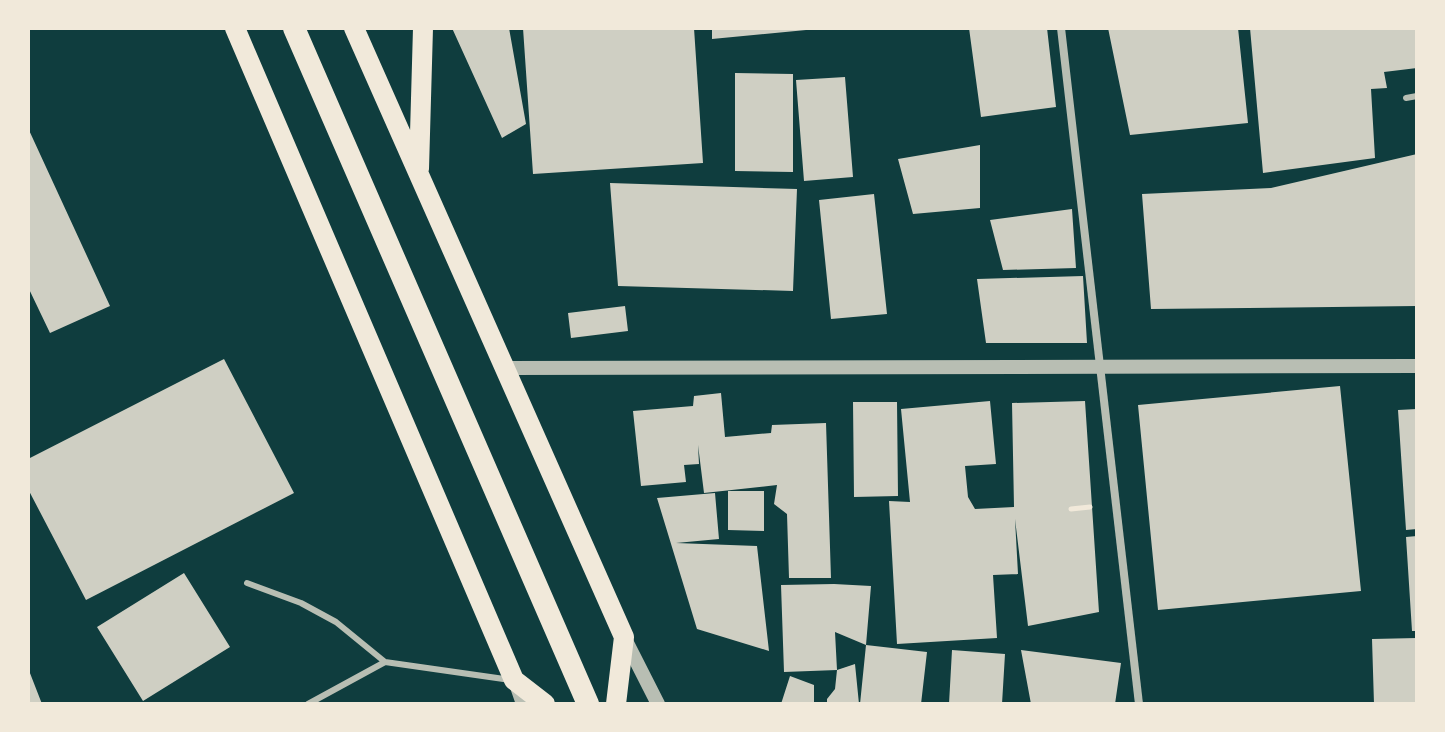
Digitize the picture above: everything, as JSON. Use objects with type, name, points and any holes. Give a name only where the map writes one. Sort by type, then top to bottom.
[{"type":"highway","points":[[294,28],[588,704]]},
{"type":"main road","points":[[235,28],[514,680],[545,704]]},
{"type":"main road","points":[[354,28],[624,637],[616,704]]},
{"type":"main road","points":[[418,173],[423,28]]},
{"type":"street","points":[[1061,28],[1139,704]]},
{"type":"street","points":[[505,368],[1417,366]]},
{"type":"street","points":[[624,637],[658,704]]},
{"type":"street","points":[[514,680],[523,704]]},
{"type":"lane","points":[[1406,98],[1417,96]]},
{"type":"lane","points":[[247,583],[301,603],[336,622],[385,662],[514,680]]},
{"type":"lane","points":[[308,704],[385,662]]},
{"type":"building","points":[[452,28],[509,28],[526,124],[502,138]]},
{"type":"building","points":[[523,28],[694,28],[703,163],[533,174]]},
{"type":"building","points":[[712,28],[806,28],[806,30],[712,39]]},
{"type":"building","points":[[969,28],[1047,28],[1056,107],[981,117]]},
{"type":"building","points":[[1108,28],[1238,28],[1248,123],[1130,135]]},
{"type":"building","points":[[1250,28],[1417,28],[1417,68],[1384,72],[1387,88],[1371,89],[1375,158],[1263,173]]},
{"type":"building","points":[[735,73],[793,74],[793,172],[735,171]]},
{"type":"building","points":[[845,77],[853,177],[804,181],[796,80]]},
{"type":"building","points":[[28,128],[110,306],[50,333],[28,287]]},
{"type":"building","points":[[980,145],[980,208],[913,214],[898,159]]},
{"type":"building","points":[[1417,154],[1417,306],[1151,309],[1142,194],[1271,188]]},
{"type":"building","points":[[610,183],[797,189],[793,291],[618,286]]},
{"type":"building","points":[[874,194],[887,314],[831,319],[819,200]]},
{"type":"building","points":[[1072,209],[1076,268],[1003,270],[990,220]]},
{"type":"building","points":[[1083,276],[1087,343],[986,343],[977,279]]},
{"type":"building","points":[[625,306],[628,331],[571,338],[568,313]]},
{"type":"building","points":[[224,359],[294,493],[86,600],[28,489],[28,459]]},
{"type":"building","points":[[1340,386],[1361,591],[1158,610],[1138,405]]},
{"type":"building","points":[[721,393],[725,437],[771,433],[772,425],[826,423],[831,578],[789,578],[787,514],[774,504],[777,485],[704,493],[698,445],[699,464],[684,465],[686,482],[641,486],[633,411],[693,406],[694,396]]},
{"type":"building","points":[[990,401],[996,464],[965,466],[968,497],[975,509],[1014,507],[1012,403],[1085,401],[1099,612],[1028,626],[1015,519],[1018,574],[993,575],[997,638],[897,644],[889,501],[910,502],[901,409]]},
{"type":"building","points":[[853,402],[897,402],[898,496],[854,497]]},
{"type":"building","points":[[1417,409],[1417,529],[1406,530],[1398,410]]},
{"type":"building","points":[[728,491],[764,491],[764,531],[728,530]]},
{"type":"building","points":[[715,493],[719,539],[676,543],[757,546],[769,651],[697,629],[657,498]]},
{"type":"building","points":[[1417,536],[1417,631],[1412,631],[1406,537]]},
{"type":"building","points":[[184,573],[230,647],[143,701],[97,627]]},
{"type":"building","points":[[781,585],[871,586],[866,645],[835,632],[837,670],[784,672]]},
{"type":"building","points":[[1417,638],[1417,704],[1374,704],[1372,639]]},
{"type":"building","points":[[866,645],[927,652],[921,704],[860,704]]},
{"type":"building","points":[[952,650],[1005,654],[1002,704],[949,704]]},
{"type":"building","points":[[1021,650],[1121,663],[1115,704],[1031,704]]},
{"type":"building","points":[[855,664],[859,704],[827,704],[835,689],[837,670]]},
{"type":"building","points":[[28,668],[42,704],[28,704]]},
{"type":"building","points":[[790,676],[814,685],[814,704],[781,704]]}]
